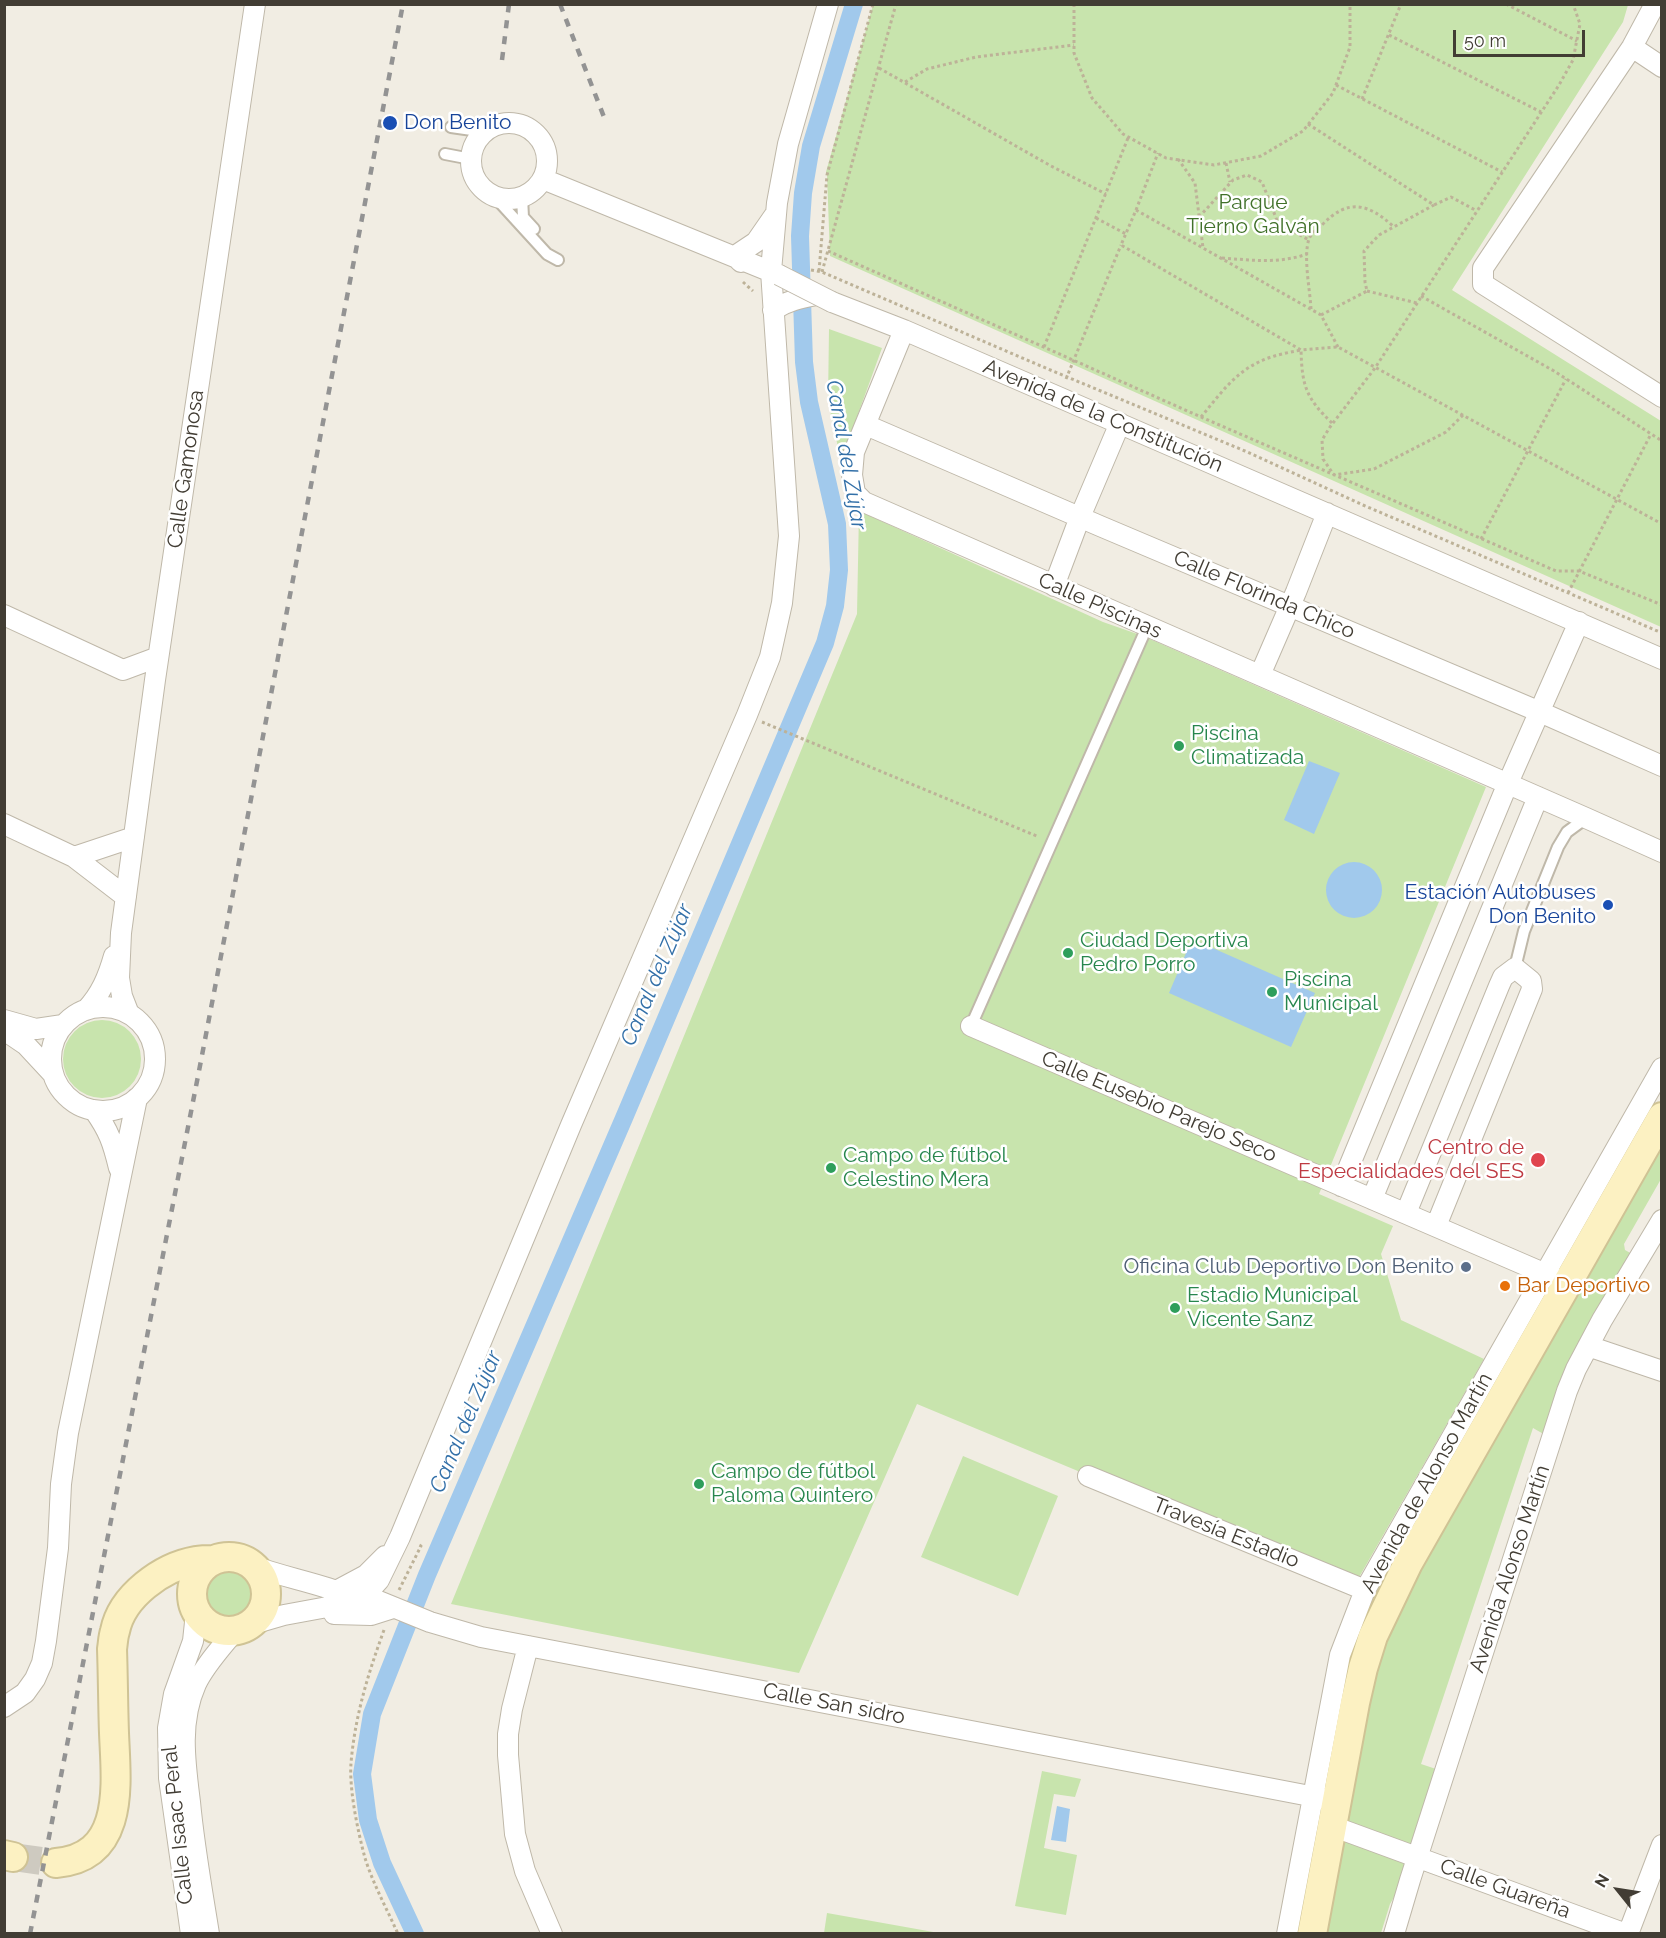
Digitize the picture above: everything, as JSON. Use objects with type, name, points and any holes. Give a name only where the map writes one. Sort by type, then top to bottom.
[{"type":"main road","name":"Avenida de Alonso Martín","points":[[1312,1934],[1327,1808],[1373,1636],[1408,1563],[1556,1278],[1662,1118]]},
{"type":"main road","points":[[224,1557],[234,1557],[253,1566],[261,1576],[266,1588],[266,1601],[261,1613],[243,1628],[221,1632],[200,1619],[191,1597],[196,1575],[204,1566],[224,1557]]},
{"type":"main road","points":[[56,1863],[78,1858],[88,1852],[98,1843],[114,1814],[116,1777],[112,1649],[115,1630],[127,1605],[141,1588],[172,1569],[196,1560],[214,1560]]},
{"type":"main road","points":[[127,1605],[159,1597],[173,1599],[195,1611]]},
{"type":"street","name":"Calle Gamonosa","points":[[129,1014],[122,996],[119,978],[121,933],[158,657],[255,4]]},
{"type":"street","points":[[243,1628],[293,1613],[360,1601],[379,1580],[770,657],[782,603],[789,536],[779,379],[776,214],[788,144],[828,4]]},
{"type":"street","points":[[1655,4],[1632,47],[1483,268],[1483,284],[1662,397]]},
{"type":"street","points":[[1632,47],[1662,67]]},
{"type":"street","points":[[502,124],[516,124],[529,129],[539,139],[546,151],[546,165],[543,179],[534,190],[522,197],[508,199],[494,196],[482,189],[474,178],[471,159],[472,150],[479,138],[486,132],[502,124]]},
{"type":"street","name":"Avenida de la Constitución","points":[[543,179],[735,256],[776,288],[822,297],[904,330],[1662,659]]},
{"type":"street","points":[[735,256],[756,242],[776,214]]},
{"type":"street","points":[[776,288],[797,298],[822,297]]},
{"type":"street","name":"Calle Piscinas","points":[[904,330],[854,452],[852,475],[855,493],[864,502],[1662,852]]},
{"type":"street","points":[[1054,586],[1120,423]]},
{"type":"street","name":"Calle Florinda Chico","points":[[866,424],[1080,518],[1540,712],[1662,766]]},
{"type":"street","points":[[1260,675],[1328,513]]},
{"type":"street","points":[[4,615],[123,670],[153,695]]},
{"type":"street","points":[[1341,1186],[1508,783],[1579,622]]},
{"type":"street","points":[[123,670],[158,657]]},
{"type":"street","points":[[1372,1199],[1538,797]]},
{"type":"street","points":[[4,824],[74,857],[126,897]]},
{"type":"street","points":[[74,857],[134,837]]},
{"type":"street","name":"Calle Gamonosa","points":[[86,1010],[98,998],[103,987],[121,933]]},
{"type":"street","points":[[1406,1213],[1498,986],[1503,977],[1515,968],[1531,981],[1532,989],[1436,1226]]},
{"type":"street","points":[[4,1030],[26,1045],[52,1073],[58,1086],[68,1098],[80,1106],[94,1110],[110,1110],[124,1106],[137,1098],[147,1085],[153,1070],[154,1054],[150,1038],[142,1024],[129,1014],[115,1008],[100,1007],[86,1010],[63,1025],[56,1036],[52,1048],[52,1073]]},
{"type":"street","points":[[4,1020],[36,1029],[63,1025]]},
{"type":"street","name":"Calle Eusebio Parejo Seco","points":[[971,1026],[1556,1278]]},
{"type":"street","name":"Avenida de Alonso Martín","points":[[1287,1934],[1327,1808],[1340,1655],[1365,1590],[1556,1278],[1662,1068]]},
{"type":"street","points":[[4,1707],[24,1694],[35,1679],[42,1663],[58,1548],[61,1484],[68,1433],[137,1098]]},
{"type":"street","points":[[94,1110],[108,1130],[121,1174]]},
{"type":"street","name":"Avenida Alonso Martín","points":[[1394,1934],[1567,1391],[1588,1346],[1662,1220]]},
{"type":"street","points":[[1588,1346],[1662,1371]]},
{"type":"street","name":"Travesía Estadio","points":[[1088,1476],[1365,1590]]},
{"type":"street","points":[[338,1590],[366,1575],[395,1546]]},
{"type":"street","points":[[253,1566],[338,1590],[360,1601]]},
{"type":"street","points":[[293,1613],[371,1615],[393,1608],[379,1580]]},
{"type":"street","name":"Calle San sidro","points":[[360,1601],[376,1600],[430,1622],[481,1637],[1327,1808],[1418,1857]]},
{"type":"street","name":"Calle Isaac Peral","points":[[191,1934],[169,1778],[168,1728],[174,1694],[193,1641],[195,1611]]},
{"type":"street","name":"Calle Isaac Peral","points":[[209,1934],[193,1831],[184,1750],[186,1721],[190,1700],[197,1682],[243,1628]]},
{"type":"street","points":[[528,1646],[512,1709],[508,1734],[508,1755],[515,1834],[525,1871],[552,1934]]},
{"type":"street","points":[[1627,1934],[1662,1845]]},
{"type":"street","name":"Calle Guareña","points":[[1418,1857],[1627,1934]]},
{"type":"lane","points":[[451,127],[486,132]]},
{"type":"lane","points":[[445,154],[471,159]]},
{"type":"lane","points":[[494,196],[547,254],[558,260],[551,248],[523,217],[522,197]]},
{"type":"lane","points":[[971,1026],[1143,636]]},
{"type":"lane","points":[[1515,968],[1524,930],[1558,847],[1567,832],[1586,818]]},
{"type":"path","points":[[873,4],[827,175],[819,271],[1245,451],[1364,505],[1662,633]]},
{"type":"path","points":[[822,272],[896,4]]},
{"type":"path","points":[[1074,4],[1074,53],[1092,98],[1128,138],[1166,158],[1214,165],[1261,156],[1303,131],[1334,93],[1350,47],[1350,4]]},
{"type":"path","points":[[1362,99],[1401,4]]},
{"type":"path","points":[[1506,4],[1577,41]]},
{"type":"path","points":[[1334,475],[1323,459],[1322,440],[1332,423],[1375,368],[1573,60],[1580,24],[1573,4]]},
{"type":"path","points":[[1389,35],[1541,112]]},
{"type":"path","points":[[905,82],[927,69],[976,57],[1074,45]]},
{"type":"path","points":[[879,67],[1051,166],[1106,194]]},
{"type":"path","points":[[1336,85],[1502,172]]},
{"type":"path","points":[[1308,124],[1434,205]]},
{"type":"path","points":[[1044,347],[1128,138]]},
{"type":"path","points":[[1058,397],[1158,153]]},
{"type":"path","points":[[1178,159],[1195,183],[1203,248]]},
{"type":"path","points":[[1226,163],[1230,184]]},
{"type":"path","points":[[1199,217],[1233,180],[1247,175],[1262,182],[1278,223],[1309,241]]},
{"type":"path","points":[[1367,291],[1364,251],[1379,235],[1451,197],[1477,211]]},
{"type":"path","points":[[1311,309],[1307,254],[1309,241],[1310,237],[1334,212],[1355,206],[1379,213],[1394,227]]},
{"type":"path","points":[[1136,210],[1321,315],[1338,347],[1662,524]]},
{"type":"path","points":[[1096,218],[1126,234]]},
{"type":"path","points":[[1121,245],[1301,350]]},
{"type":"path","points":[[828,251],[1201,417],[1556,571],[1579,571],[1662,605]]},
{"type":"path","points":[[1220,258],[1268,261],[1295,259],[1307,254]]},
{"type":"path","points":[[1321,315],[1367,291],[1417,303]]},
{"type":"path","points":[[1422,296],[1566,379],[1662,441]]},
{"type":"path","points":[[1201,417],[1230,383],[1254,364],[1301,350],[1338,347]]},
{"type":"path","points":[[1301,350],[1306,390],[1316,408],[1332,423]]},
{"type":"path","points":[[1481,539],[1566,379]]},
{"type":"path","points":[[1334,475],[1374,469],[1446,432],[1463,415]]},
{"type":"path","points":[[1558,613],[1651,434]]},
{"type":"path","points":[[774,727],[1052,842]]},
{"type":"green space","name":"Parque Tierno Galván","points":[[873,5],[1628,5],[1623,22],[1452,290],[1661,421],[1661,627],[830,256],[826,172]]},
{"type":"green space","points":[[829,329],[882,348],[841,461],[828,401]]},
{"type":"green space","name":"Ciudad Deportiva Pedro Porro","points":[[859,511],[1103,622],[1143,636],[1486,787],[1319,1194],[1393,1226],[1381,1254],[1401,1320],[1484,1359],[1354,1586],[917,1404],[799,1673],[451,1604],[857,614]]},
{"type":"green space","points":[[94,1020],[110,1020],[124,1026],[135,1037],[141,1051],[141,1067],[135,1081],[124,1092],[110,1098],[94,1098],[80,1092],[69,1081],[63,1067],[63,1051],[69,1037],[80,1026]]},
{"type":"green space","points":[[1661,1117],[1661,1179],[1624,1244],[1625,1250],[1632,1254],[1547,1436],[1533,1428],[1421,1764],[1445,1772],[1418,1857],[1390,1904],[1381,1933],[1312,1934],[1363,1668]]},
{"type":"green space","points":[[963,1456],[1058,1496],[1018,1596],[921,1557]]},
{"type":"green space","points":[[227,1571],[241,1575],[249,1583],[253,1597],[249,1611],[241,1619],[227,1623],[213,1619],[205,1611],[201,1597],[205,1583],[213,1575]]},
{"type":"green space","points":[[1042,1771],[1081,1779],[1075,1797],[1054,1794],[1044,1848],[1077,1855],[1066,1915],[1015,1906]]},
{"type":"green space","points":[[827,1913],[939,1933],[824,1933]]},
{"type":"water","points":[[1309,761],[1340,773],[1314,834],[1284,820]]},
{"type":"water","points":[[1348,862],[1360,862],[1370,866],[1378,874],[1382,890],[1378,906],[1370,914],[1360,918],[1348,918],[1338,914],[1330,906],[1326,896],[1326,884],[1330,874],[1338,866]]},
{"type":"water","points":[[1192,939],[1315,993],[1291,1047],[1169,993]]},
{"type":"water","points":[[1057,1806],[1070,1809],[1066,1842],[1051,1840]]},
{"type":"waterway","name":"Canal del Zújar","points":[[415,1934],[382,1863],[368,1820],[362,1774],[372,1714],[427,1575],[825,643],[835,606],[839,570],[837,524],[809,402],[804,362],[800,236],[803,193],[811,146],[854,4]]},
{"type":"tunnel","points":[[13,1857],[56,1863]]},
{"type":"railway","points":[[30,1934],[199,1071],[403,4]]},
{"type":"railway","points":[[502,60],[509,4]]},
{"type":"railway","points":[[560,4],[604,117]]},
{"type":"place","name":"Don Benito","points":[[390,123]]},
{"type":"place","name":"Piscina Climatizada","points":[[1179,746]]},
{"type":"place","name":"Estación Autobuses Don Benito","points":[[1608,905]]},
{"type":"place","name":"Ciudad Deportiva Pedro Porro","points":[[1068,953]]},
{"type":"place","name":"Piscina Municipal","points":[[1272,992]]},
{"type":"place","name":"Centro de Especialidades del SES","points":[[1538,1160]]},
{"type":"place","name":"Campo de fútbol Celestino Mera","points":[[831,1168]]},
{"type":"place","name":"Oficina Club Deportivo Don Benito","points":[[1466,1267]]},
{"type":"place","name":"Bar Deportivo","points":[[1505,1286]]},
{"type":"place","name":"Estadio Municipal Vicente Sanz","points":[[1175,1308]]},
{"type":"place","name":"Campo de fútbol Paloma Quintero","points":[[699,1484]]}]
